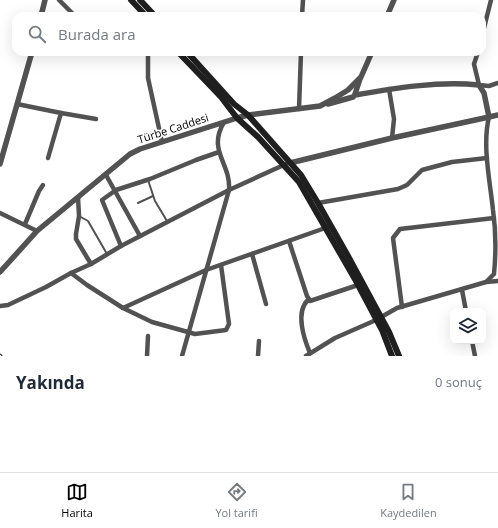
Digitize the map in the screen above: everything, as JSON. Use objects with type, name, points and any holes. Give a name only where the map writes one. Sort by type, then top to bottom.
[{"type":"main road","points":[[131,0],[142,12]]},
{"type":"main road","points":[[142,1],[152,12]]},
{"type":"main road","points":[[182,56],[221,97],[237,118],[301,175],[318,203],[358,285],[379,319],[390,332],[399,356]]},
{"type":"main road","points":[[191,56],[234,104],[248,115],[288,164],[329,227],[379,319],[392,356]]},
{"type":"street","points":[[42,12],[45,0]]},
{"type":"street","points":[[59,0],[71,12]]},
{"type":"street","points":[[302,12],[303,0]]},
{"type":"street","points":[[389,12],[394,0]]},
{"type":"street","points":[[486,20],[491,0]]},
{"type":"street","points":[[0,162],[31,56]]},
{"type":"street","points":[[148,56],[148,78],[162,142]]},
{"type":"street","points":[[299,109],[301,56]]},
{"type":"street","name":"Türbe Caddesi","points":[[0,272],[37,230],[135,151],[248,115],[320,106],[348,90],[361,77],[370,56]]},
{"type":"street","points":[[477,56],[474,64],[479,85],[484,93],[490,117],[487,135],[487,158],[496,212],[494,218],[496,258],[494,274],[486,282]]},
{"type":"street","points":[[354,96],[361,77]]},
{"type":"street","points":[[320,106],[354,96],[389,89],[457,83],[489,86],[498,83]]},
{"type":"street","points":[[348,90],[352,89],[354,96]]},
{"type":"street","points":[[389,89],[394,119],[392,138]]},
{"type":"street","points":[[17,104],[96,119]]},
{"type":"street","points":[[48,158],[61,113]]},
{"type":"street","points":[[0,306],[8,305],[34,293],[229,190],[288,164],[392,138],[498,115]]},
{"type":"street","points":[[182,356],[229,190],[230,181],[217,144],[218,135],[224,122]]},
{"type":"street","points":[[121,246],[102,200],[115,191],[219,152]]},
{"type":"street","points":[[318,203],[398,189],[407,185],[422,170],[452,162],[487,158]]},
{"type":"street","points":[[106,175],[140,236]]},
{"type":"street","points":[[24,224],[39,190],[43,185]]},
{"type":"street","points":[[78,197],[80,216],[76,239],[91,264]]},
{"type":"street","points":[[0,213],[37,230]]},
{"type":"street","points":[[402,307],[393,238],[400,229],[494,218]]},
{"type":"street","points":[[123,308],[206,270],[329,227]]},
{"type":"street","points":[[289,241],[308,300]]},
{"type":"street","points":[[252,254],[266,304]]},
{"type":"street","points":[[70,273],[87,286],[123,308],[152,322],[195,334],[226,330],[228,327],[229,324],[221,265]]},
{"type":"street","points":[[308,300],[303,307],[302,318],[308,355],[335,338],[379,319],[397,308],[486,282],[497,282]]},
{"type":"street","points":[[308,300],[312,302],[358,285]]},
{"type":"street","points":[[462,290],[465,308]]},
{"type":"street","points":[[147,356],[148,336]]},
{"type":"street","points":[[258,356],[259,340]]},
{"type":"street","points":[[472,344],[474,356]]},
{"type":"lane","points":[[148,179],[153,196],[168,222]]},
{"type":"lane","points":[[138,203],[153,196]]},
{"type":"lane","points":[[80,216],[88,221],[107,254]]}]
